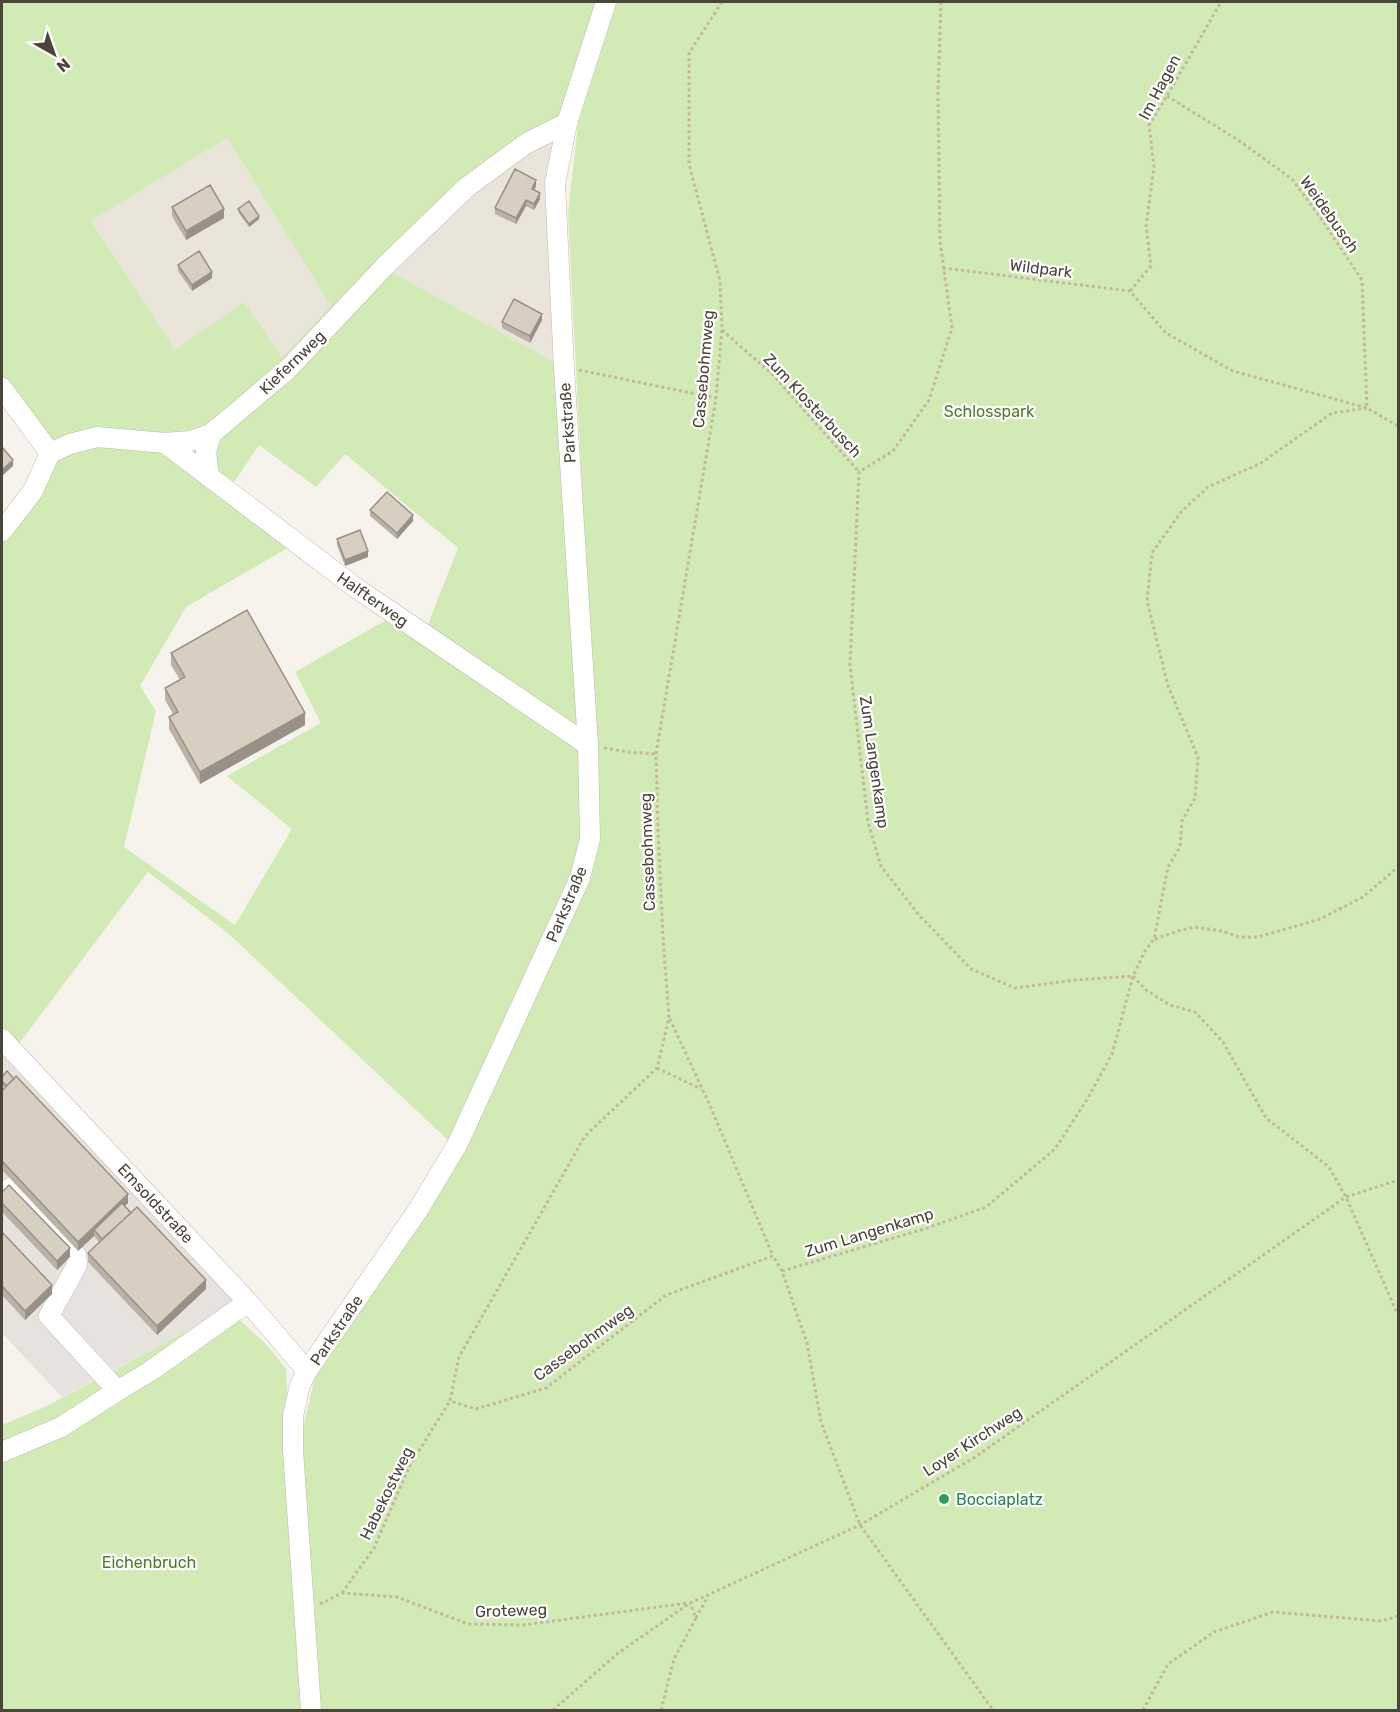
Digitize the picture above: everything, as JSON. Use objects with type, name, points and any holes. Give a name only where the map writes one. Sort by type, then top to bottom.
[{"type":"street","name":"Parkstraße","points":[[311,1710],[295,1489],[293,1416],[300,1385],[307,1371],[418,1210],[457,1145],[580,878],[590,839],[588,745],[564,368],[555,184],[567,123],[606,2]]},
{"type":"street","name":"Kiefernweg","points":[[50,453],[70,444],[97,437],[165,443],[190,441],[211,434],[288,369],[385,266],[467,187],[527,143],[567,123]]},
{"type":"street","points":[[2,388],[50,453],[33,492],[2,531]]},
{"type":"street","points":[[209,477],[206,452],[211,434]]},
{"type":"street","name":"Halfterweg","points":[[165,443],[356,588],[588,745]]},
{"type":"street","name":"Emsoldstraße","points":[[6,1050],[248,1302],[307,1371]]},
{"type":"street","points":[[2,1193],[12,1187],[76,1255],[77,1265],[49,1316],[115,1388],[122,1388]]},
{"type":"street","points":[[2,1452],[61,1427],[149,1372],[248,1302]]},
{"type":"path","name":"Cassebohmweg","points":[[657,1068],[669,1017],[663,938],[656,754],[716,398],[722,330],[720,281],[689,164],[689,53],[722,2]]},
{"type":"path","points":[[859,472],[893,450],[929,400],[952,328],[940,241],[938,92],[941,2]]},
{"type":"path","name":"Im Hagen","points":[[1130,291],[1151,266],[1146,226],[1154,167],[1149,125],[1221,2]]},
{"type":"path","name":"Weidebusch","points":[[1167,96],[1238,140],[1292,179],[1362,280],[1367,408]]},
{"type":"path","name":"Wildpark","points":[[943,268],[1130,291]]},
{"type":"path","points":[[1130,291],[1166,333],[1233,371],[1367,408],[1398,426]]},
{"type":"path","name":"Zum Klosterbusch","points":[[722,330],[773,375],[859,472]]},
{"type":"path","points":[[564,368],[716,398]]},
{"type":"path","points":[[1367,408],[1332,413],[1261,463],[1208,487],[1181,512],[1152,553],[1147,601],[1168,686],[1198,757],[1195,798],[1182,821],[1180,847],[1168,867],[1154,939],[1145,951],[1133,976],[1146,990],[1170,1005],[1195,1012],[1223,1042],[1266,1118],[1329,1167],[1346,1197],[1398,1315]]},
{"type":"path","name":"Zum Langenkamp","points":[[782,1271],[924,1229],[986,1207],[1055,1149],[1088,1098],[1113,1054],[1133,976],[1075,980],[1015,988],[971,969],[920,915],[881,866],[868,822],[850,664],[859,472]]},
{"type":"path","points":[[588,745],[627,752],[656,754]]},
{"type":"path","points":[[1154,939],[1195,927],[1222,931],[1239,937],[1257,937],[1310,922],[1363,897],[1398,867]]},
{"type":"path","points":[[669,1017],[703,1090],[773,1256],[782,1271],[807,1343],[821,1422],[860,1525],[993,1710]]},
{"type":"path","points":[[450,1401],[459,1357],[585,1136],[657,1068],[703,1090]]},
{"type":"path","name":"Loyer Kirchweg","points":[[553,1710],[617,1654],[690,1603],[860,1525],[975,1457],[1346,1197],[1398,1180]]},
{"type":"path","name":"Cassebohmweg","points":[[450,1401],[476,1409],[546,1388],[666,1295],[773,1256]]},
{"type":"path","name":"Habekostweg","points":[[342,1593],[374,1548],[410,1465],[450,1401]]},
{"type":"path","points":[[305,1611],[342,1593]]},
{"type":"path","name":"Groteweg","points":[[342,1593],[397,1597],[468,1624],[523,1625],[690,1603]]},
{"type":"path","points":[[661,1710],[674,1659],[710,1594]]},
{"type":"path","points":[[690,1603],[696,1618]]},
{"type":"path","points":[[1143,1710],[1168,1664],[1214,1632],[1273,1612],[1382,1621],[1398,1616]]},
{"type":"shaded area","points":[[556,134],[558,364],[388,270],[470,191]]},
{"type":"shaded area","points":[[227,138],[331,306],[282,359],[175,350],[91,221]]},
{"type":"shaded area","points":[[2,1042],[241,1298],[228,1309],[62,1397],[2,1333]]},
{"type":"green space","points":[[2,2],[596,2],[556,134],[470,191],[388,270],[558,364],[583,839],[555,917],[450,1142],[229,934],[148,872],[18,1045],[2,1028],[2,531],[50,453],[2,388]],"holes":[[[227,138],[331,306],[282,358],[244,302],[175,350],[91,221]],[[259,445],[316,487],[345,454],[458,548],[424,634],[395,615],[295,672],[321,723],[227,776],[292,829],[235,925],[124,847],[156,711],[140,686],[186,607],[296,543],[228,491]]]},
{"type":"green space","name":"Schlosspark","points":[[617,2],[1398,2],[1398,1710],[315,1710],[298,1449],[315,1377],[457,1157],[600,839],[568,213],[578,124]]},
{"type":"green space","name":"Eichenbruch","points":[[228,1309],[267,1345],[286,1369],[305,1710],[2,1710],[2,1425],[45,1407]]},
{"type":"building","points":[[515,169],[536,180],[532,189],[540,193],[534,204],[526,200],[516,218],[495,208]]},
{"type":"building","points":[[210,185],[224,209],[186,231],[172,207]]},
{"type":"building","points":[[249,201],[259,216],[249,224],[238,209]]},
{"type":"building","points":[[199,251],[212,272],[192,285],[178,265]]},
{"type":"building","points":[[514,299],[542,314],[530,336],[502,322]]},
{"type":"building","points":[[2,447],[13,460],[2,470]]},
{"type":"building","points":[[387,492],[413,515],[397,533],[370,510]]},
{"type":"building","points":[[360,530],[368,551],[345,560],[337,539]]},
{"type":"building","points":[[247,610],[305,713],[200,772],[169,717],[178,712],[165,688],[185,677],[171,653]]},
{"type":"building","points":[[7,1071],[14,1079],[6,1086],[2,1077]]},
{"type":"building","points":[[16,1076],[128,1194],[78,1242],[2,1161],[2,1091]]},
{"type":"building","points":[[9,1185],[70,1248],[57,1261],[2,1203],[2,1192]]},
{"type":"building","points":[[122,1203],[131,1213],[102,1239],[94,1230]]},
{"type":"building","points":[[137,1207],[206,1280],[157,1326],[88,1253]]},
{"type":"building","points":[[2,1232],[52,1285],[25,1311],[2,1286]]},
{"type":"place","name":"Bocciaplatz","points":[[944,1499]]}]
